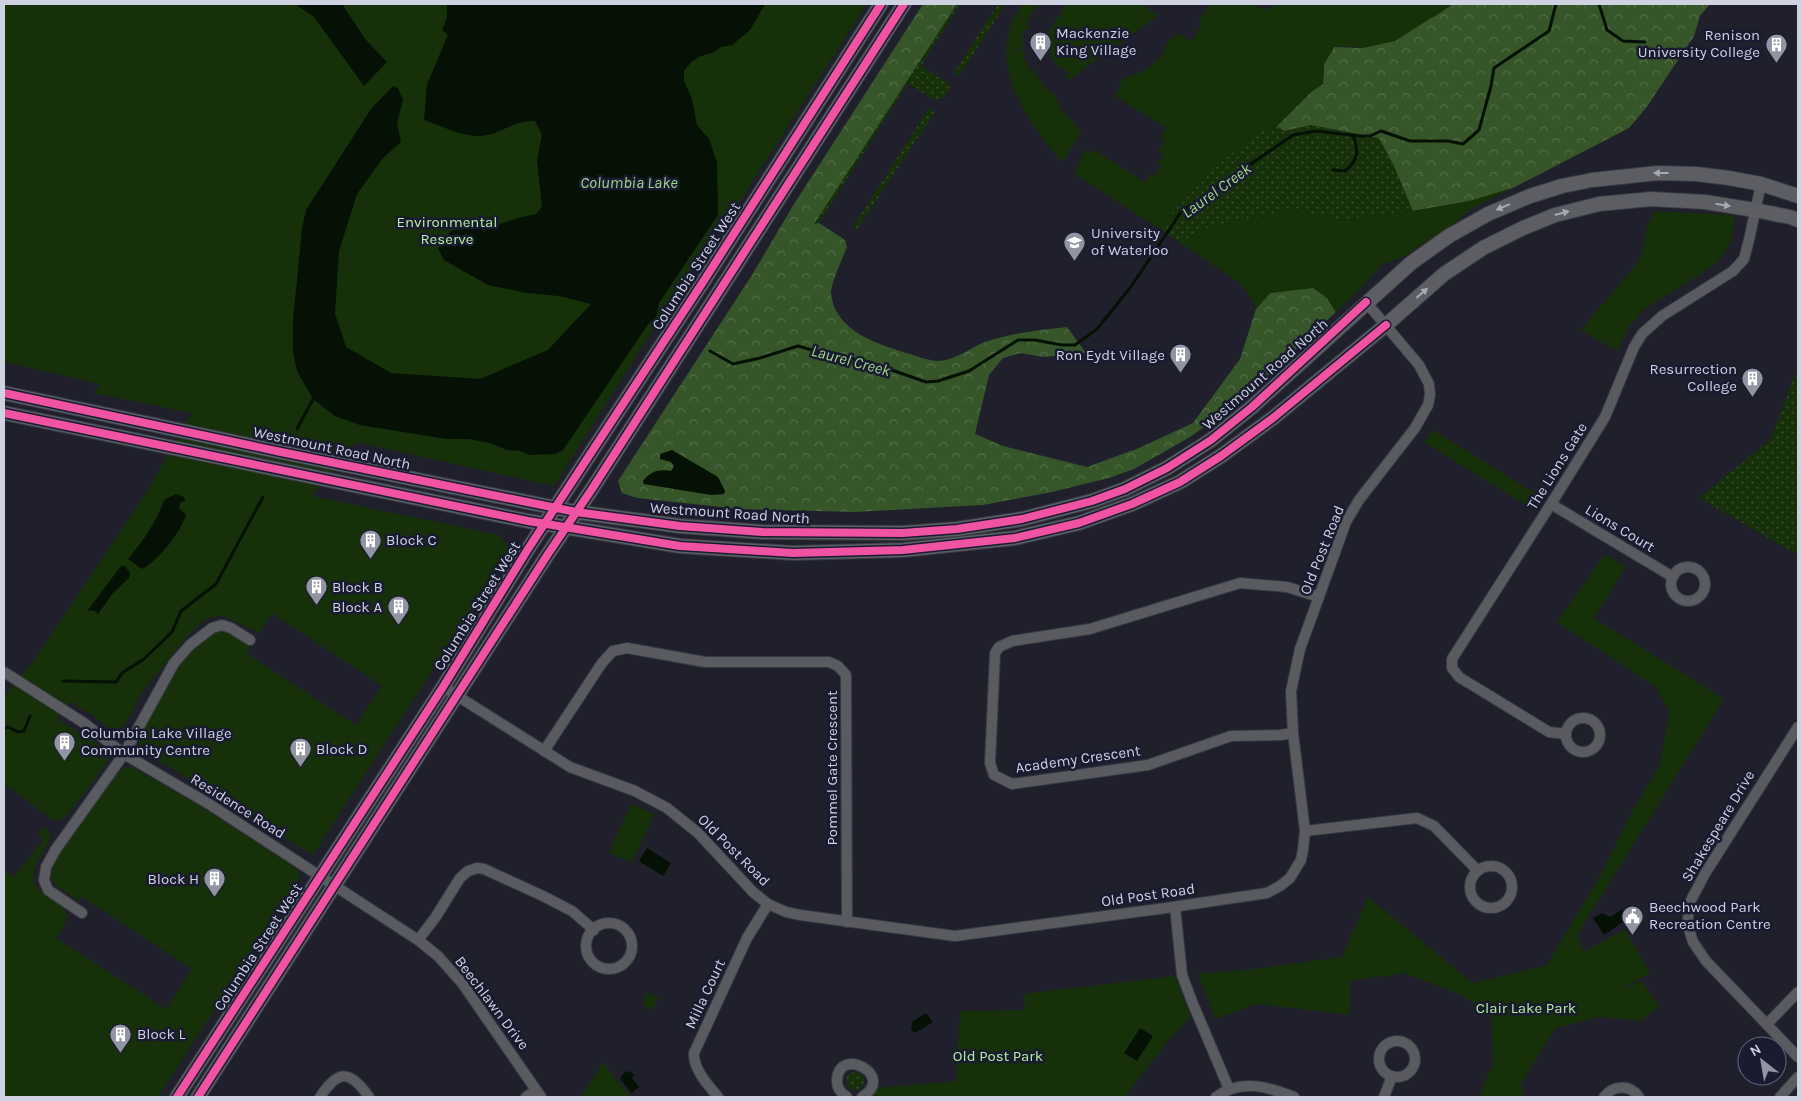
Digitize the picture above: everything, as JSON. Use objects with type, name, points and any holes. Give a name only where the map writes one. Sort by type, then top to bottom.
[{"type":"main road","name":"Columbia Street West","points":[[177,1097],[443,687],[555,508],[703,282],[881,4]]},
{"type":"main road","name":"Columbia Street West","points":[[198,1097],[904,4]]},
{"type":"main road","name":"Westmount Road North","points":[[4,393],[576,512],[680,526],[762,532],[903,532],[957,529],[1022,519],[1092,501],[1125,489],[1167,468],[1211,440],[1252,407],[1411,263],[1448,236],[1488,214],[1530,196],[1562,186],[1592,180],[1658,173],[1696,174],[1761,184],[1798,196]]},
{"type":"main road","points":[[4,413],[546,524],[680,546],[793,553],[903,550],[1015,538],[1079,522],[1132,504],[1180,482],[1221,456],[1273,418],[1386,325],[1444,274],[1483,248],[1523,228],[1555,215],[1599,204],[1651,199],[1705,202],[1755,210],[1798,220]]},
{"type":"street","name":"The Lions Gate","points":[[1566,734],[1549,732],[1459,677],[1452,668],[1452,659],[1605,417],[1634,347],[1642,334],[1662,316],[1733,271],[1744,259],[1761,184]]},
{"type":"street","name":"Old Post Road","points":[[443,687],[570,767],[635,791],[667,808],[698,833],[753,892],[768,904],[800,916],[955,936],[1267,893],[1290,878],[1301,860],[1305,831],[1293,733],[1291,690],[1300,649],[1346,522],[1358,500],[1415,428],[1428,405],[1430,395],[1429,384],[1418,366],[1366,302]]},
{"type":"street","name":"Lions Court","points":[[1551,504],[1673,577]]},
{"type":"street","name":"Academy Crescent","points":[[1293,733],[1280,736],[1231,736],[1148,765],[1012,784],[994,775],[990,762],[995,653],[999,646],[1012,641],[1090,629],[1240,583],[1287,587],[1319,596]]},
{"type":"street","points":[[82,913],[48,890],[44,880],[46,867],[56,849],[124,754],[174,662],[190,645],[212,628],[222,625],[232,628],[250,640]]},
{"type":"street","name":"Pommel Gate Crescent","points":[[544,751],[602,663],[613,651],[628,648],[705,662],[829,662],[838,666],[846,675],[847,922]]},
{"type":"street","name":"Residence Road","points":[[4,672],[84,723],[124,754],[209,804],[334,886]]},
{"type":"street","name":"Shakespeare Drive","points":[[1798,727],[1706,872],[1692,900],[1687,923],[1693,942],[1706,961],[1798,1057]]},
{"type":"street","points":[[1305,831],[1417,818],[1434,826],[1477,870]]},
{"type":"street","points":[[1494,865],[1501,868],[1509,876],[1512,889],[1510,896],[1502,905],[1495,908],[1480,906],[1470,895],[1469,884],[1477,870],[1494,865]]},
{"type":"street","points":[[418,940],[435,918],[460,878],[468,871],[477,868],[484,869],[572,911],[594,930]]},
{"type":"street","name":"Beechlawn Drive","points":[[334,886],[418,940],[438,956],[462,983],[539,1094]]},
{"type":"street","name":"Milla Court","points":[[718,1097],[697,1068],[694,1053],[747,938],[768,904]]},
{"type":"street","points":[[1175,907],[1182,975],[1229,1089]]},
{"type":"street","points":[[606,924],[624,929],[632,942],[630,958],[622,965],[613,969],[605,969],[596,965],[588,954],[586,945],[589,936],[594,930],[606,924]]},
{"type":"street","points":[[1767,1024],[1798,992]]},
{"type":"street","points":[[847,1097],[839,1090],[837,1078],[843,1068],[854,1064],[865,1067],[872,1076],[871,1088],[862,1097]]},
{"type":"street","points":[[320,1097],[332,1081],[347,1076],[355,1080],[368,1097]]},
{"type":"street","points":[[1384,1097],[1392,1076]]},
{"type":"street","points":[[1780,1097],[1798,1077]]},
{"type":"street","points":[[1216,1097],[1229,1089],[1242,1086],[1260,1086],[1294,1097]]},
{"type":"street","points":[[1604,1097],[1619,1087],[1630,1089],[1639,1097]]},
{"type":"street","points":[[526,1097],[539,1094]]},
{"type":"green space","name":"Environmental Reserve","points":[[4,4],[867,4],[723,227],[724,217],[554,486],[356,442],[312,496],[499,535],[510,550],[313,855],[143,751],[139,745],[139,736],[177,667],[209,633],[219,630],[228,631],[251,645],[246,653],[356,725],[382,686],[272,613],[259,633],[222,615],[206,619],[189,634],[142,692],[125,725],[119,729],[110,728],[69,701],[57,719],[105,748],[108,756],[107,763],[65,818],[56,821],[51,819],[8,786],[4,792],[4,696],[32,663],[147,491],[192,413],[94,393],[100,384],[4,362]]},
{"type":"green space","points":[[923,4],[957,4],[814,224],[819,223],[845,240],[847,247],[831,293],[834,306],[840,317],[849,327],[872,341],[924,359],[939,361],[951,358],[979,344],[1005,336],[1067,327],[1086,353],[1043,357],[1021,353],[1003,358],[989,375],[975,434],[1003,446],[1087,467],[1139,448],[1193,423],[1240,359],[1256,309],[1270,293],[1313,287],[1327,298],[1336,312],[1243,399],[1190,437],[1134,469],[1109,478],[1052,492],[983,505],[854,512],[740,509],[637,498],[622,493],[618,481],[752,275],[794,204]]},
{"type":"green space","points":[[957,4],[960,4],[921,66],[948,83],[950,87],[945,98],[934,100],[908,83],[819,223],[813,224]]},
{"type":"green space","points":[[998,4],[1006,4],[959,76],[954,73]]},
{"type":"green space","points":[[1023,4],[1040,4],[1029,16],[1031,18],[1026,25],[1029,27],[1027,30],[1024,30],[1022,42],[1025,43],[1021,49],[1026,54],[1023,57],[1029,65],[1027,66],[1030,70],[1032,69],[1044,88],[1046,87],[1051,94],[1053,93],[1064,114],[1066,113],[1081,133],[1063,161],[1060,160],[1027,116],[1011,82],[1006,46],[1012,21]]},
{"type":"green space","points":[[1067,4],[1143,4],[1150,11],[1159,15],[1069,80],[1065,76],[1068,73],[1063,68],[1061,69],[1050,56],[1052,54],[1049,50],[1046,51],[1040,44]]},
{"type":"green space","points":[[1211,4],[1251,4],[1265,10],[1277,4],[1453,4],[1395,41],[1363,48],[1334,47],[1324,64],[1323,84],[1312,91],[1277,126],[1257,132],[1213,169],[1158,228],[1078,176],[1074,171],[1086,150],[1092,153],[1094,150],[1145,182],[1150,174],[1155,176],[1162,166],[1157,163],[1163,154],[1159,151],[1165,141],[1160,138],[1166,128],[1115,96],[1123,78],[1140,73],[1150,66],[1163,54],[1167,43],[1179,33],[1191,41],[1201,26],[1199,19]]},
{"type":"green space","points":[[1453,4],[1710,4],[1700,16],[1694,36],[1646,108],[1629,128],[1513,188],[1470,201],[1413,211],[1394,166],[1379,138],[1311,125],[1284,131],[1277,126],[1312,91],[1323,84],[1324,64],[1334,47],[1363,48],[1435,16]]},
{"type":"green space","points":[[929,108],[935,112],[857,230],[853,227]]},
{"type":"green space","points":[[1311,125],[1379,138],[1394,166],[1413,211],[1340,220],[1287,209],[1266,216],[1231,222],[1201,230],[1181,243],[1158,228],[1213,169],[1257,132],[1277,126],[1284,131]]},
{"type":"green space","points":[[1513,188],[1471,209],[1450,227],[1403,257],[1381,265],[1336,312],[1327,298],[1313,288],[1270,293],[1256,309],[1250,296],[1241,284],[1181,243],[1201,230],[1231,222],[1266,216],[1287,208],[1340,220],[1413,211],[1470,201]]},
{"type":"green space","points":[[1654,211],[1735,215],[1731,242],[1722,257],[1710,268],[1643,310],[1628,328],[1618,351],[1581,330],[1639,261],[1647,227]]},
{"type":"green space","points":[[1798,367],[1798,555],[1699,498],[1771,439]]},
{"type":"green space","points":[[1433,430],[1541,497],[1534,510],[1424,442]]},
{"type":"green space","name":"Clair Lake Park","points":[[1605,554],[1626,567],[1594,618],[1724,699],[1577,935],[1584,952],[1625,929],[1650,973],[1616,992],[1641,981],[1659,1006],[1641,1021],[1599,1017],[1556,1028],[1521,1083],[1525,1097],[1479,1097],[1493,1062],[1491,1018],[1464,996],[1405,973],[1350,981],[1350,1015],[1257,1004],[1215,1019],[1198,974],[1342,957],[1368,897],[1473,983],[1547,965],[1605,867],[1628,819],[1660,764],[1669,712],[1656,687],[1557,622]]},
{"type":"green space","points":[[125,767],[133,767],[196,804],[281,857],[301,875],[158,1097],[4,1097],[4,869],[14,877],[44,839],[38,834],[44,827],[50,833],[49,839],[36,864],[33,877],[38,889],[65,909],[66,921],[56,938],[166,1009],[192,969],[82,897],[79,901],[56,886],[50,876],[56,855],[111,780]]},
{"type":"green space","points":[[631,804],[654,814],[632,863],[609,853]]},
{"type":"green space","name":"Old Post Park","points":[[1175,976],[1191,1017],[1172,1036],[1125,1097],[871,1097],[877,1088],[956,1081],[960,1011],[1026,1010],[1023,994]]},
{"type":"green space","points":[[648,992],[659,998],[652,1010],[642,1005]]},
{"type":"green space","points":[[603,1062],[630,1097],[579,1097],[584,1093]]},
{"type":"green space","points":[[855,1072],[861,1075],[864,1081],[861,1087],[855,1090],[849,1087],[846,1081],[849,1075]]},
{"type":"water","points":[[295,4],[342,4],[366,40],[387,62],[364,86],[314,17]]},
{"type":"water","name":"Columbia Lake","points":[[447,4],[765,4],[750,30],[732,45],[721,47],[712,53],[701,56],[691,62],[684,71],[684,81],[692,99],[697,125],[709,139],[717,162],[718,215],[659,303],[656,318],[649,323],[563,450],[555,454],[530,455],[469,439],[446,439],[360,425],[335,416],[313,399],[297,371],[293,352],[293,320],[302,229],[306,210],[371,109],[393,86],[398,88],[403,100],[397,123],[401,142],[383,158],[357,194],[339,251],[335,314],[346,347],[391,373],[480,379],[548,350],[591,304],[559,296],[527,293],[488,285],[444,260],[438,248],[451,231],[466,228],[489,228],[536,214],[542,207],[537,160],[542,135],[535,121],[522,122],[487,135],[471,136],[424,120],[427,84],[448,35],[442,30],[447,17]]},
{"type":"water","points":[[672,450],[718,477],[725,491],[724,494],[711,495],[644,484],[643,481],[652,473],[663,470],[671,471],[674,466],[671,462],[660,459],[660,454]]},
{"type":"water","points":[[176,494],[184,497],[185,501],[180,503],[179,508],[186,515],[183,522],[174,538],[162,553],[142,569],[128,559],[149,531],[164,500]]},
{"type":"water","points":[[121,566],[125,566],[130,573],[129,578],[113,593],[98,614],[95,611],[88,610]]},
{"type":"water","points":[[647,848],[671,863],[663,876],[639,861]]},
{"type":"water","points":[[1623,909],[1629,918],[1604,935],[1593,918],[1602,913],[1610,917]]},
{"type":"water","points":[[926,1013],[933,1022],[917,1032],[913,1032],[911,1029],[912,1022]]},
{"type":"water","points":[[1140,1028],[1153,1036],[1137,1061],[1124,1053]]},
{"type":"water","points":[[626,1071],[628,1073],[631,1071],[634,1076],[632,1078],[639,1087],[631,1093],[620,1078]]},
{"type":"waterway","name":"Laurel Creek","points":[[710,351],[733,364],[798,346],[822,353],[869,362],[926,382],[938,381],[969,371],[1018,340],[1075,345],[1097,329],[1130,288],[1181,212],[1293,135],[1317,131],[1370,136],[1381,131],[1410,141],[1448,141],[1463,144],[1479,130],[1494,68],[1549,31],[1556,4]]},
{"type":"waterway","points":[[1599,4],[1607,30],[1623,41],[1645,42]]},
{"type":"waterway","points":[[1333,170],[1345,171],[1353,163],[1357,151],[1353,135]]},
{"type":"waterway","points":[[297,429],[313,399]]},
{"type":"waterway","points":[[63,681],[116,682],[122,673],[144,659],[172,632],[181,611],[216,584],[263,497]]},
{"type":"waterway","points":[[4,729],[8,727],[18,732],[24,731],[30,716]]},
{"type":"cycle path","points":[[177,1097],[443,687],[528,549],[703,282],[881,4]]},
{"type":"cycle path","points":[[198,1097],[904,4]]},
{"type":"cycle path","points":[[4,393],[576,512],[680,526],[762,532],[903,533],[957,529],[1022,519],[1092,501],[1125,489],[1167,468],[1211,440],[1252,407],[1366,302]]},
{"type":"cycle path","points":[[4,413],[528,521],[680,546],[793,553],[903,550],[1015,538],[1079,523],[1132,504],[1180,482],[1221,456],[1273,418],[1386,325]]},
{"type":"place","name":"Mackenzie King Village","points":[[1040,61]]},
{"type":"place","name":"Renison University College","points":[[1776,63]]},
{"type":"place","name":"University of Waterloo","points":[[1075,261]]},
{"type":"place","name":"Ron Eydt Village","points":[[1181,374]]},
{"type":"place","name":"Resurrection College","points":[[1753,397]]},
{"type":"place","name":"Block C","points":[[370,559]]},
{"type":"place","name":"Block B","points":[[316,606]]},
{"type":"place","name":"Block A","points":[[398,626]]},
{"type":"place","name":"Columbia Lake Village Community Centre","points":[[65,761]]},
{"type":"place","name":"Block D","points":[[300,768]]},
{"type":"place","name":"Block H","points":[[215,898]]},
{"type":"place","name":"Beechwood Park Recreation Centre","points":[[1633,935]]},
{"type":"place","name":"Block L","points":[[121,1053]]}]
